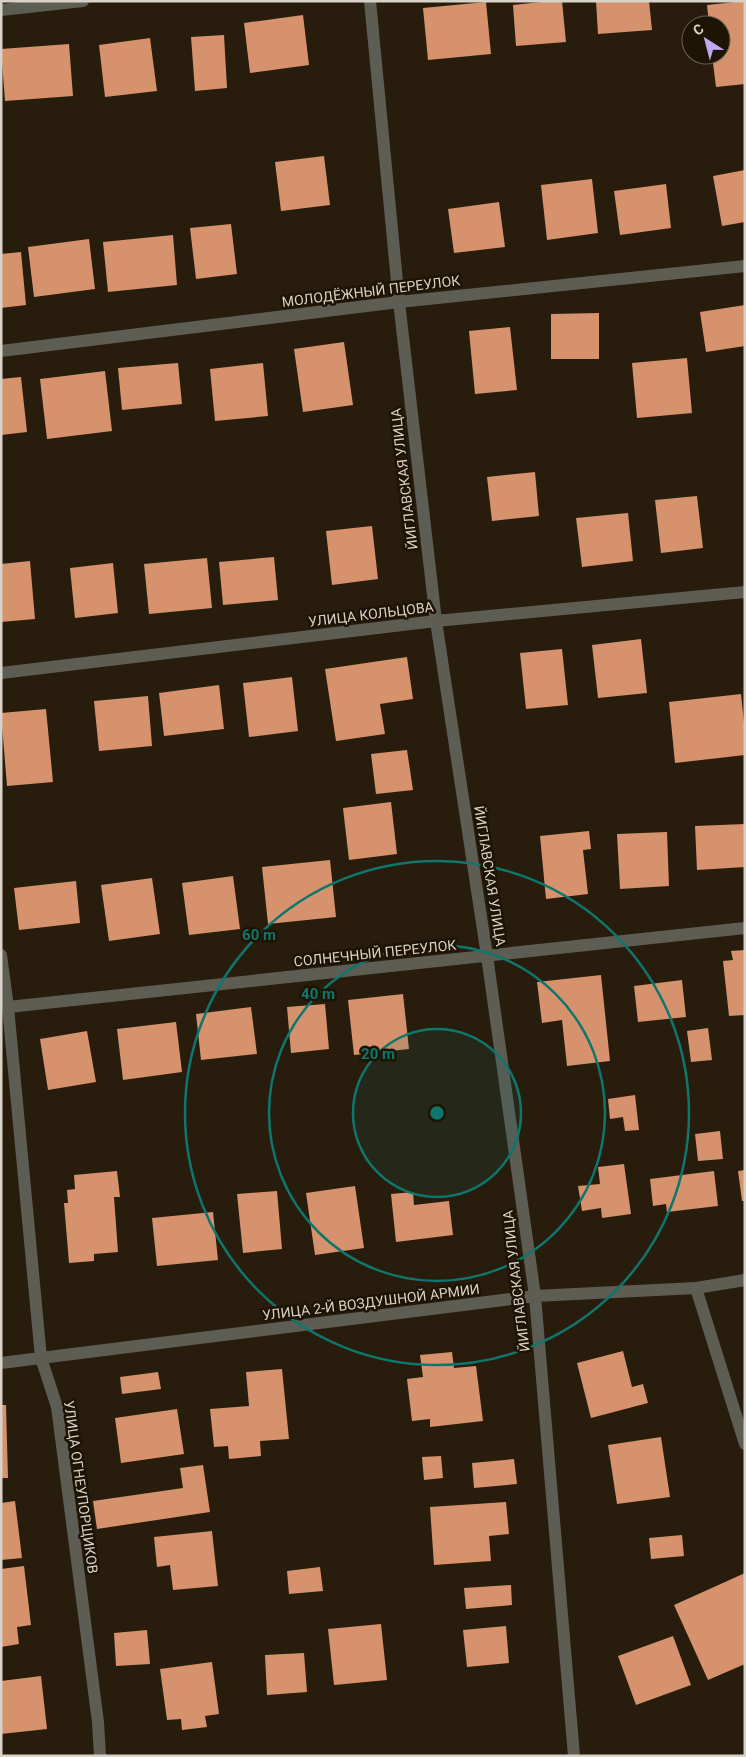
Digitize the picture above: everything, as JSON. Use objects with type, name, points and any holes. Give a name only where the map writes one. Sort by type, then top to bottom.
[{"type":"street","points":[[1,10],[83,1]]},
{"type":"street","name":"ЙИГЛАВСКАЯ УЛИЦА","points":[[370,1],[399,302],[436,621],[487,956],[534,1296],[574,1756]]},
{"type":"street","name":"МОЛОДЁЖНЫЙ ПЕРЕУЛОК","points":[[1,351],[399,302],[745,266]]},
{"type":"street","name":"УЛИЦА КОЛЬЦОВА","points":[[1,673],[436,621],[745,592]]},
{"type":"street","name":"СОЛНЕЧНЫЙ ПЕРЕУЛОК","points":[[8,1007],[745,928]]},
{"type":"street","name":"УЛИЦА ОГНЕУПОРЩИКОВ","points":[[1,955],[8,1007],[41,1358],[57,1407],[98,1722],[100,1756]]},
{"type":"street","name":"УЛИЦА 2-Й ВОЗДУШНОЙ АРМИИ","points":[[1,1363],[534,1296],[696,1288],[745,1280]]},
{"type":"street","points":[[696,1288],[745,1444]]},
{"type":"building","points":[[562,1],[566,42],[516,46],[513,5]]},
{"type":"building","points":[[596,1],[649,1],[652,30],[598,34]]},
{"type":"building","points":[[745,1],[745,84],[716,87],[713,65],[731,65],[731,15],[708,15],[707,5]]},
{"type":"building","points":[[486,2],[491,54],[428,60],[423,8]]},
{"type":"building","points":[[303,15],[309,65],[250,73],[244,23]]},
{"type":"building","points":[[224,35],[227,88],[195,91],[191,37]]},
{"type":"building","points":[[150,38],[157,91],[105,97],[99,45]]},
{"type":"building","points":[[69,44],[73,96],[5,101],[1,49]]},
{"type":"building","points":[[324,156],[330,205],[281,211],[275,162]]},
{"type":"building","points":[[745,170],[745,222],[722,226],[713,176]]},
{"type":"building","points":[[592,179],[598,233],[547,240],[541,185]]},
{"type":"building","points":[[666,184],[671,228],[620,235],[614,191]]},
{"type":"building","points":[[499,202],[505,247],[454,253],[448,209]]},
{"type":"building","points":[[231,224],[237,274],[196,279],[190,228]]},
{"type":"building","points":[[173,235],[177,285],[108,292],[103,242]]},
{"type":"building","points":[[89,239],[95,289],[34,297],[28,247]]},
{"type":"building","points":[[21,252],[26,305],[1,308],[1,254]]},
{"type":"building","points":[[745,305],[745,346],[706,352],[700,312]]},
{"type":"building","points":[[599,313],[599,359],[551,359],[551,314]]},
{"type":"building","points":[[510,327],[517,390],[475,394],[469,331]]},
{"type":"building","points":[[344,342],[353,405],[303,412],[294,349]]},
{"type":"building","points":[[687,358],[692,413],[637,418],[632,363]]},
{"type":"building","points":[[178,363],[182,404],[122,410],[118,368]]},
{"type":"building","points":[[263,363],[268,416],[215,421],[210,369]]},
{"type":"building","points":[[105,371],[112,431],[47,439],[40,379]]},
{"type":"building","points":[[21,377],[27,432],[1,435],[1,379]]},
{"type":"building","points":[[535,472],[539,516],[492,521],[487,477]]},
{"type":"building","points":[[697,496],[703,548],[661,553],[655,500]]},
{"type":"building","points":[[628,513],[633,561],[582,567],[576,518]]},
{"type":"building","points":[[372,526],[378,579],[332,585],[326,531]]},
{"type":"building","points":[[274,557],[278,600],[223,605],[219,562]]},
{"type":"building","points":[[207,558],[212,608],[149,614],[144,564]]},
{"type":"building","points":[[30,561],[35,619],[1,622],[1,564]]},
{"type":"building","points":[[113,563],[118,613],[75,618],[70,568]]},
{"type":"building","points":[[641,639],[647,693],[598,698],[592,645]]},
{"type":"building","points":[[562,649],[568,705],[526,709],[520,653]]},
{"type":"building","points":[[407,657],[413,699],[380,704],[385,734],[336,741],[325,669]]},
{"type":"building","points":[[292,677],[298,731],[249,737],[243,683]]},
{"type":"building","points":[[219,685],[224,729],[164,736],[159,693]]},
{"type":"building","points":[[741,694],[745,755],[675,763],[669,702]]},
{"type":"building","points":[[148,696],[152,746],[99,751],[94,701]]},
{"type":"building","points":[[46,709],[53,782],[7,786],[1,713]]},
{"type":"building","points":[[407,750],[413,790],[376,794],[371,754]]},
{"type":"building","points":[[391,802],[397,854],[349,860],[343,808]]},
{"type":"building","points":[[745,824],[745,867],[697,870],[695,826]]},
{"type":"building","points":[[589,831],[591,849],[583,850],[588,894],[546,899],[540,836]]},
{"type":"building","points":[[667,832],[669,886],[620,889],[617,834]]},
{"type":"building","points":[[330,860],[336,917],[268,924],[262,867]]},
{"type":"building","points":[[233,876],[240,929],[189,935],[182,883]]},
{"type":"building","points":[[152,878],[160,934],[109,941],[101,885]]},
{"type":"building","points":[[76,881],[80,923],[19,930],[14,888]]},
{"type":"building","points":[[745,950],[745,1015],[729,1016],[723,961],[733,960],[731,951]]},
{"type":"building","points":[[601,975],[610,1061],[567,1066],[562,1020],[542,1023],[537,982]]},
{"type":"building","points":[[682,980],[686,1017],[638,1022],[634,986]]},
{"type":"building","points":[[403,994],[409,1049],[354,1055],[348,1000]]},
{"type":"building","points":[[325,1004],[329,1049],[291,1053],[287,1007]]},
{"type":"building","points":[[251,1007],[257,1054],[201,1060],[196,1014]]},
{"type":"building","points":[[176,1022],[182,1072],[123,1080],[117,1029]]},
{"type":"building","points":[[708,1028],[712,1060],[691,1062],[687,1031]]},
{"type":"building","points":[[87,1031],[96,1082],[48,1090],[40,1039]]},
{"type":"building","points":[[635,1095],[639,1130],[625,1131],[623,1117],[610,1119],[608,1099]]},
{"type":"building","points":[[720,1131],[723,1159],[698,1161],[695,1134]]},
{"type":"building","points":[[624,1164],[631,1214],[602,1218],[601,1208],[582,1211],[578,1186],[600,1184],[598,1167]]},
{"type":"building","points":[[745,1170],[745,1201],[742,1201],[738,1171]]},
{"type":"building","points":[[117,1171],[120,1197],[114,1197],[118,1252],[94,1254],[94,1261],[69,1263],[64,1203],[68,1203],[67,1190],[75,1189],[74,1175]]},
{"type":"building","points":[[714,1171],[718,1206],[667,1212],[666,1204],[653,1206],[650,1179]]},
{"type":"building","points":[[355,1186],[364,1248],[315,1255],[306,1193]]},
{"type":"building","points":[[277,1191],[282,1249],[243,1253],[237,1194]]},
{"type":"building","points":[[413,1192],[414,1205],[449,1201],[453,1235],[396,1242],[391,1194]]},
{"type":"building","points":[[213,1212],[218,1260],[157,1266],[152,1218]]},
{"type":"building","points":[[623,1351],[632,1387],[643,1384],[648,1403],[591,1418],[577,1363]]},
{"type":"building","points":[[452,1352],[454,1368],[476,1366],[483,1421],[430,1427],[430,1419],[412,1421],[407,1379],[423,1377],[420,1355]]},
{"type":"building","points":[[282,1369],[289,1439],[260,1441],[261,1456],[229,1459],[228,1446],[214,1447],[210,1409],[249,1406],[246,1372]]},
{"type":"building","points":[[158,1372],[161,1389],[122,1394],[120,1377]]},
{"type":"building","points":[[1,1405],[6,1405],[8,1478],[1,1478]]},
{"type":"building","points":[[177,1409],[184,1454],[121,1463],[115,1418]]},
{"type":"building","points":[[661,1437],[670,1497],[617,1504],[608,1445]]},
{"type":"building","points":[[441,1456],[443,1478],[424,1480],[422,1457]]},
{"type":"building","points":[[514,1459],[517,1484],[474,1488],[472,1463]]},
{"type":"building","points":[[203,1465],[210,1512],[97,1529],[93,1501],[183,1488],[180,1468]]},
{"type":"building","points":[[15,1501],[22,1558],[1,1560],[1,1503]]},
{"type":"building","points":[[506,1502],[509,1534],[489,1536],[491,1561],[434,1565],[430,1507]]},
{"type":"building","points":[[212,1531],[218,1586],[173,1590],[170,1565],[157,1567],[154,1537]]},
{"type":"building","points":[[682,1535],[684,1556],[651,1559],[649,1538]]},
{"type":"building","points":[[24,1566],[31,1625],[17,1627],[19,1644],[1,1647],[1,1569]]},
{"type":"building","points":[[320,1567],[323,1591],[289,1594],[287,1571]]},
{"type":"building","points":[[745,1573],[745,1664],[708,1680],[674,1605]]},
{"type":"building","points":[[511,1585],[512,1605],[466,1609],[464,1588]]},
{"type":"building","points":[[381,1624],[387,1680],[334,1685],[328,1629]]},
{"type":"building","points":[[506,1626],[509,1663],[467,1667],[463,1630]]},
{"type":"building","points":[[147,1630],[150,1664],[116,1666],[114,1633]]},
{"type":"building","points":[[673,1636],[691,1685],[636,1705],[618,1656]]},
{"type":"building","points":[[304,1653],[307,1692],[267,1695],[265,1655]]},
{"type":"building","points":[[212,1662],[219,1714],[205,1716],[207,1727],[182,1730],[181,1719],[167,1720],[160,1669]]},
{"type":"building","points":[[41,1676],[47,1729],[1,1734],[1,1681]]}]
